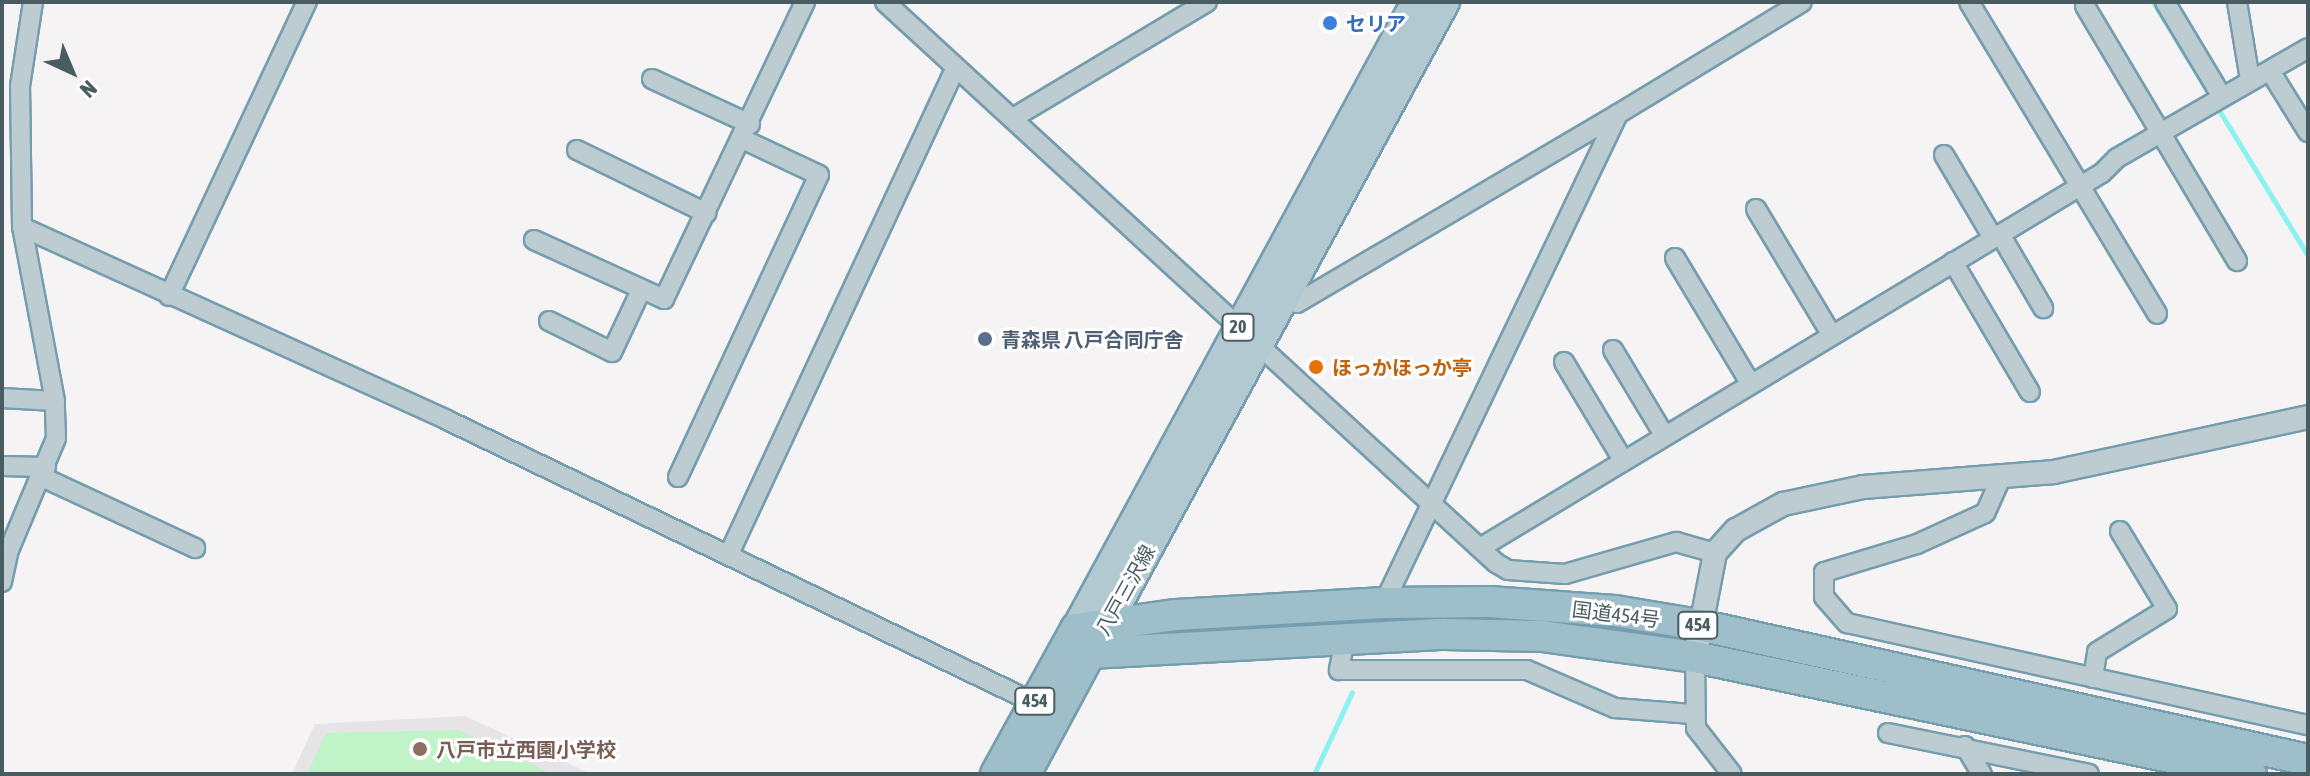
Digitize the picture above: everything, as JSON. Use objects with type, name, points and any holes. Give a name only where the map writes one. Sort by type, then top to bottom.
[{"type":"highway","name":"国道454号","points":[[1083,641],[1108,622],[1384,603],[1489,602],[1615,611],[1699,625],[2308,760]]},
{"type":"highway","name":"国道454号","points":[[1083,641],[1542,636],[1695,657],[2251,774]]},
{"type":"highway","name":"454","points":[[996,774],[1046,708],[1083,641]]},
{"type":"highway","name":"454","points":[[1025,774],[1046,708]]},
{"type":"main road","name":"八戸三沢線","points":[[1108,622],[1416,2]]},
{"type":"main road","name":"八戸三沢線","points":[[1083,641],[1249,334],[1282,300],[1445,2]]},
{"type":"street","points":[[2,582],[9,550],[56,438],[55,401],[22,227],[20,86],[33,2]]},
{"type":"street","points":[[169,296],[307,2]]},
{"type":"street","points":[[534,240],[664,299],[746,132],[805,2]]},
{"type":"street","points":[[885,2],[1480,548],[1508,570],[1565,574],[1676,542],[1715,553]]},
{"type":"street","points":[[1013,118],[1207,2]]},
{"type":"street","points":[[1282,300],[1297,303],[1802,2]]},
{"type":"street","points":[[1969,2],[2157,314]]},
{"type":"street","points":[[2165,2],[2217,100]]},
{"type":"street","points":[[2237,2],[2250,80]]},
{"type":"street","points":[[2085,6],[2237,261]]},
{"type":"street","points":[[1480,548],[2079,187],[2160,133],[2308,48]]},
{"type":"street","points":[[729,554],[956,67]]},
{"type":"street","points":[[2270,71],[2308,132]]},
{"type":"street","points":[[652,79],[819,175],[678,477]]},
{"type":"street","points":[[1384,603],[1618,114]]},
{"type":"street","points":[[577,150],[706,213]]},
{"type":"street","points":[[1944,155],[2043,308]]},
{"type":"street","points":[[1756,209],[1831,334]]},
{"type":"street","points":[[22,227],[729,554],[1046,708]]},
{"type":"street","points":[[1675,258],[1750,383]]},
{"type":"street","points":[[1953,262],[2030,392]]},
{"type":"street","points":[[549,321],[612,352],[641,290]]},
{"type":"street","points":[[1613,350],[1664,435]]},
{"type":"street","points":[[1564,362],[1623,460]]},
{"type":"street","points":[[2,398],[55,401]]},
{"type":"street","points":[[1732,774],[1706,745],[1692,714],[1695,657],[1715,553],[1757,516],[1813,494],[2000,480],[2138,456],[2308,417]]},
{"type":"street","points":[[2,466],[44,472],[195,548]]},
{"type":"street","points":[[2000,480],[1985,513],[1917,544],[1824,572],[1824,597],[1847,623],[2308,725]]},
{"type":"street","points":[[2093,678],[2097,652],[2167,609],[2120,531]]},
{"type":"street","points":[[1346,636],[1339,670],[1527,670],[1615,708],[1692,714]]},
{"type":"street","points":[[1888,733],[1965,746],[2089,774]]},
{"type":"street","points":[[1965,746],[1982,774]]},
{"type":"shaded area","name":"八戸市立西園小学校","points":[[465,716],[591,774],[292,774],[315,724]]},
{"type":"green space","name":"八戸市立西園小学校","points":[[458,730],[552,774],[307,774],[326,733]]},
{"type":"waterway","points":[[2153,2],[2308,256]]},
{"type":"waterway","points":[[1314,774],[1352,692]]},
{"type":"place","name":"セリア","points":[[1330,23]]},
{"type":"place","name":"青森県 八戸合同庁舎","points":[[985,339]]},
{"type":"place","name":"ほっかほっか亭","points":[[1316,367]]},
{"type":"place","name":"八戸市立西園小学校","points":[[420,749]]}]
